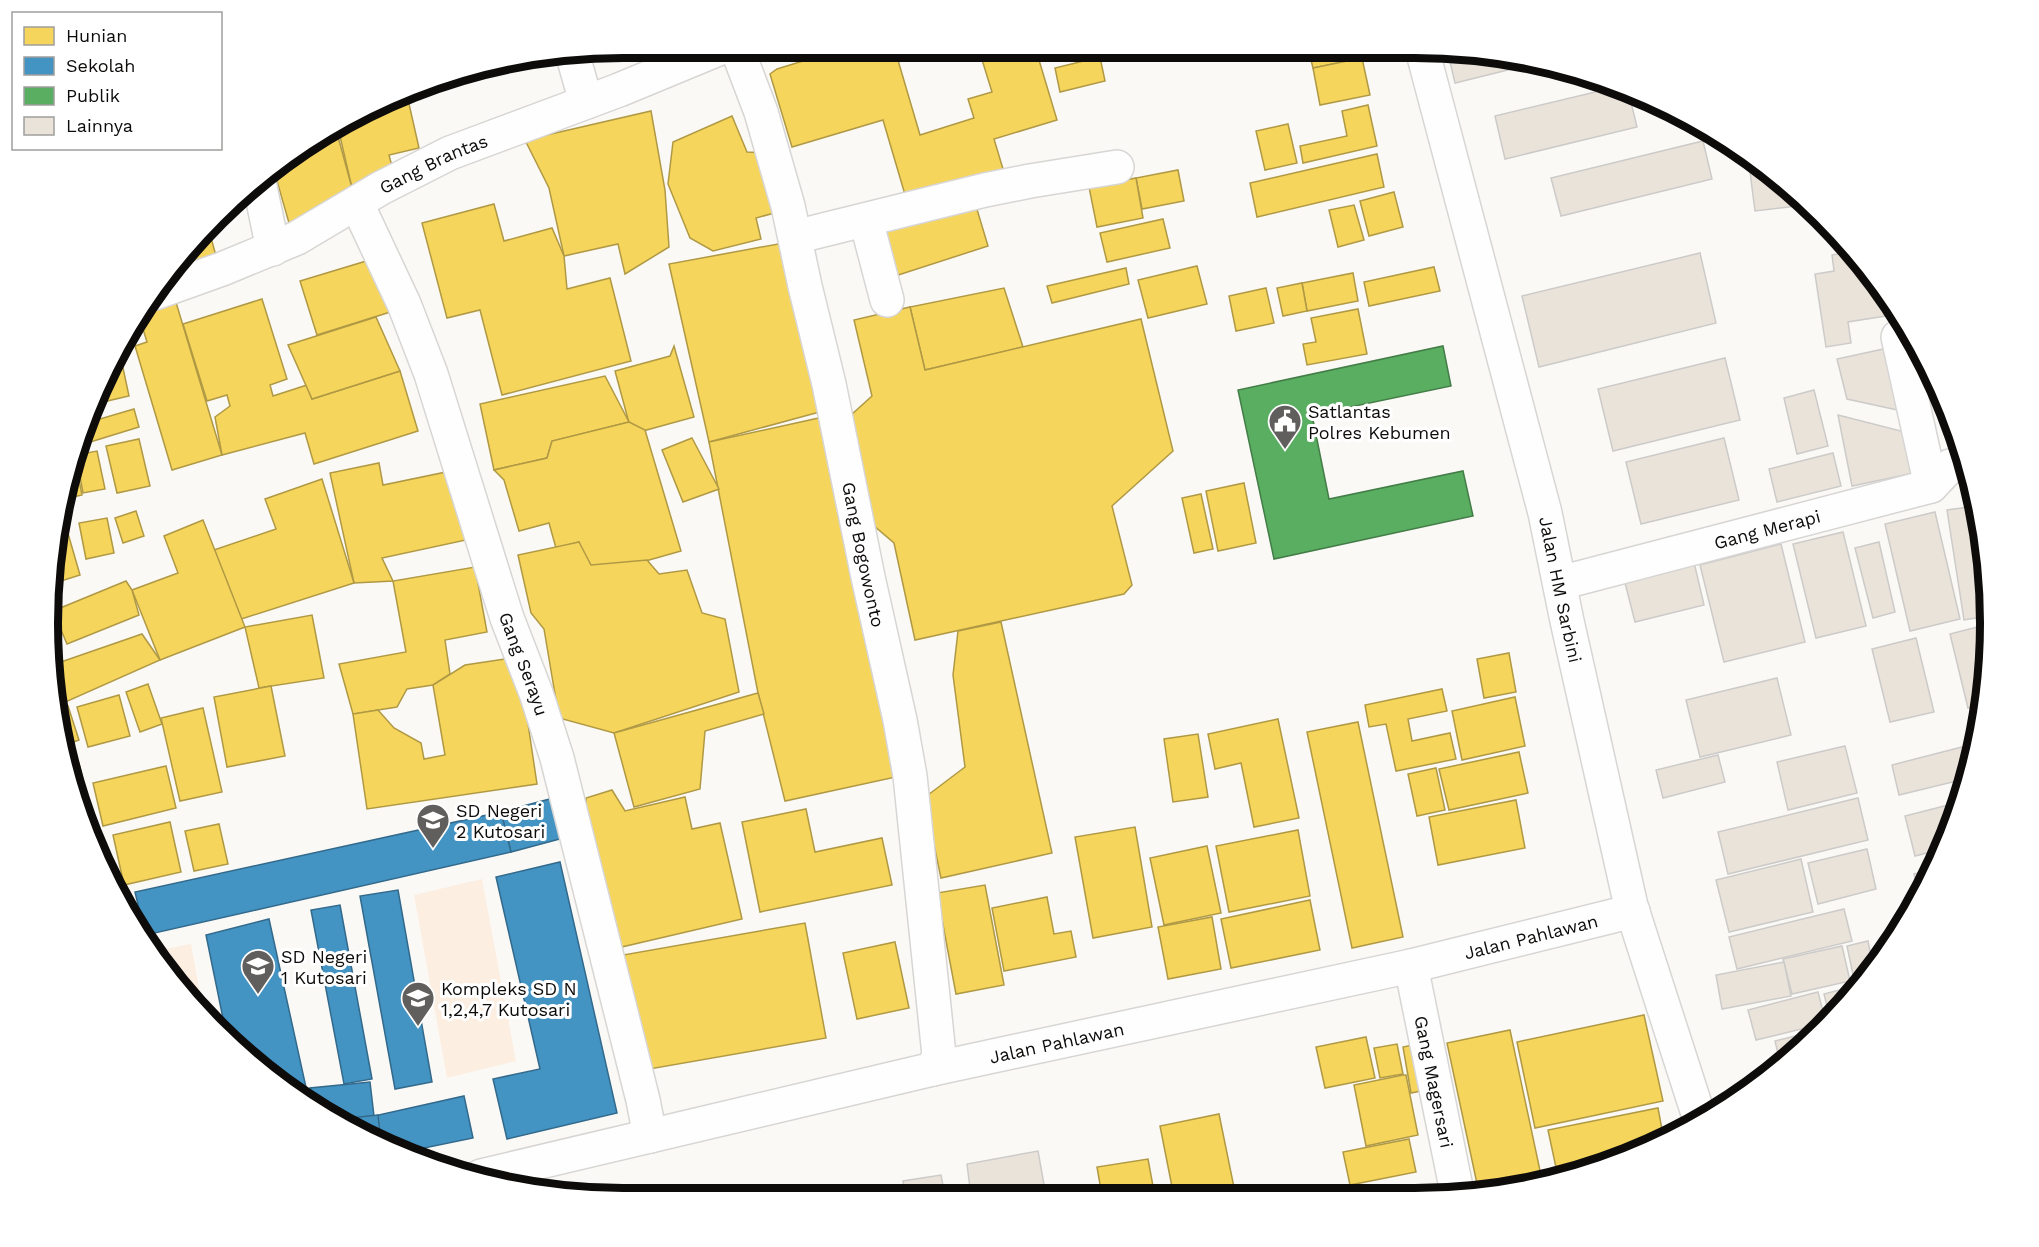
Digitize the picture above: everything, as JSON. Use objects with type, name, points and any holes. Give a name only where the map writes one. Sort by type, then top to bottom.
[{"type":"street","name":"Gang Brantas","points":[[170,288],[297,238],[450,153],[696,58]]},
{"type":"street","name":"Gang Bogowonto","points":[[740,58],[772,149],[795,237],[829,384],[900,720],[910,776],[939,1054],[933,1069]]},
{"type":"street","name":"Jalan HM Sarbini","points":[[1425,59],[1545,513],[1584,700],[1633,911],[1698,1113]]},
{"type":"street","points":[[574,61],[586,102]]},
{"type":"street","points":[[795,237],[1030,181],[1117,167]]},
{"type":"street","points":[[261,191],[273,249]]},
{"type":"street","name":"Gang Serayu","points":[[357,204],[404,304],[431,374],[507,618],[536,693],[557,758],[643,1100],[650,1136]]},
{"type":"street","points":[[866,220],[887,300]]},
{"type":"street","points":[[1898,337],[1931,486]]},
{"type":"street","name":"Gang Merapi","points":[[1560,584],[1931,486],[1950,466],[1958,465]]},
{"type":"street","name":"Jalan Pahlawan","points":[[494,1173],[933,1069],[1411,966],[1633,911]]},
{"type":"street","name":"Gang Magersari","points":[[1411,966],[1456,1187]]},
{"type":"shaded area","points":[[482,879],[516,1061],[447,1078],[414,895]]},
{"type":"shaded area","points":[[191,944],[201,998],[175,967],[163,949]]},
{"type":"building: Hunian","points":[[813,58],[897,58],[920,135],[974,118],[968,99],[992,92],[981,58],[1038,58],[1057,120],[994,139],[1003,169],[906,198],[883,120],[792,147],[770,74],[777,69]]},
{"type":"building: Hunian","points":[[1100,58],[1105,81],[1060,92],[1055,68]]},
{"type":"building: Hunian","points":[[1310,58],[1362,58],[1313,68]]},
{"type":"building: Hunian","points":[[1362,58],[1370,95],[1320,105],[1313,68]]},
{"type":"building: Hunian","points":[[408,101],[419,148],[389,155],[395,178],[352,188],[340,135]]},
{"type":"building: Hunian","points":[[1368,105],[1377,146],[1303,163],[1300,146],[1347,136],[1342,111]]},
{"type":"building: Hunian","points":[[651,111],[665,190],[669,247],[625,274],[618,244],[564,256],[549,188],[525,140]]},
{"type":"building: Hunian","points":[[732,116],[747,152],[767,153],[782,211],[756,218],[761,239],[713,251],[690,238],[668,184],[673,142]]},
{"type":"building: Hunian","points":[[1288,124],[1297,163],[1265,170],[1256,131]]},
{"type":"building: Hunian","points":[[338,136],[352,188],[293,237],[276,178]]},
{"type":"building: Hunian","points":[[1377,154],[1384,187],[1257,217],[1250,183]]},
{"type":"building: Hunian","points":[[1178,170],[1184,201],[1142,209],[1136,178]]},
{"type":"building: Hunian","points":[[1136,178],[1143,218],[1097,227],[1089,187]]},
{"type":"building: Hunian","points":[[1394,192],[1403,227],[1369,236],[1360,201]]},
{"type":"building: Hunian","points":[[973,196],[988,246],[892,277],[876,226]]},
{"type":"building: Hunian","points":[[494,204],[504,241],[552,228],[564,256],[567,289],[610,278],[631,361],[502,395],[480,310],[447,318],[422,223]]},
{"type":"building: Hunian","points":[[1354,205],[1364,240],[1338,247],[1329,210]]},
{"type":"building: Hunian","points":[[1163,219],[1170,248],[1107,262],[1100,233]]},
{"type":"building: Hunian","points":[[211,238],[219,267],[176,278]]},
{"type":"building: Hunian","points":[[789,242],[827,410],[709,442],[669,264]]},
{"type":"building: Hunian","points":[[373,259],[403,308],[317,335],[300,281]]},
{"type":"building: Hunian","points":[[1197,266],[1207,304],[1148,318],[1138,280]]},
{"type":"building: Hunian","points":[[1434,267],[1440,291],[1369,306],[1364,282]]},
{"type":"building: Hunian","points":[[1126,268],[1129,284],[1052,303],[1047,286]]},
{"type":"building: Hunian","points":[[1353,273],[1358,301],[1307,311],[1302,283]]},
{"type":"building: Hunian","points":[[1302,283],[1307,311],[1283,316],[1277,288]]},
{"type":"building: Hunian","points":[[1004,288],[1023,347],[925,370],[910,307]]},
{"type":"building: Hunian","points":[[1266,288],[1274,323],[1236,331],[1229,296]]},
{"type":"building: Hunian","points":[[175,299],[222,455],[172,470],[135,346],[147,342],[143,328],[158,304]]},
{"type":"building: Hunian","points":[[262,299],[287,379],[270,385],[273,396],[307,385],[312,399],[400,371],[418,431],[314,464],[305,433],[222,455],[215,417],[230,406],[227,395],[207,401],[183,324]]},
{"type":"building: Hunian","points":[[910,307],[925,370],[1141,319],[1173,451],[1112,506],[1132,585],[1124,594],[915,640],[894,543],[873,525],[840,425],[872,396],[854,320]]},
{"type":"building: Hunian","points":[[1358,309],[1367,354],[1307,365],[1303,344],[1316,342],[1311,318]]},
{"type":"building: Hunian","points":[[376,317],[400,371],[312,399],[288,345]]},
{"type":"building: Hunian","points":[[674,346],[694,417],[632,434],[615,371],[670,356]]},
{"type":"building: Hunian","points":[[122,364],[129,396],[104,402]]},
{"type":"building: Hunian","points":[[605,376],[629,422],[552,441],[547,458],[494,470],[480,404]]},
{"type":"building: Hunian","points":[[134,409],[139,427],[88,443],[97,420]]},
{"type":"building: Hunian","points":[[828,416],[905,775],[785,801],[758,693],[709,442]]},
{"type":"building: Hunian","points":[[629,422],[645,430],[681,551],[589,577],[579,542],[556,548],[549,523],[519,531],[504,480],[494,470],[547,458],[552,441]]},
{"type":"building: Hunian","points":[[692,438],[719,489],[683,502],[662,450]]},
{"type":"building: Hunian","points":[[139,439],[150,486],[117,493],[106,446]]},
{"type":"building: Hunian","points":[[97,451],[105,489],[83,493],[79,473],[85,453]]},
{"type":"building: Hunian","points":[[379,463],[383,485],[451,471],[466,540],[382,558],[393,581],[354,583],[330,473]]},
{"type":"building: Hunian","points":[[78,476],[82,495],[73,497]]},
{"type":"building: Hunian","points":[[322,479],[354,583],[232,622],[208,552],[276,529],[265,499]]},
{"type":"building: Hunian","points":[[1244,483],[1256,543],[1218,551],[1206,491]]},
{"type":"building: Hunian","points":[[1201,494],[1213,549],[1194,553],[1182,498]]},
{"type":"building: Hunian","points":[[136,511],[144,536],[123,543],[115,518]]},
{"type":"building: Hunian","points":[[107,518],[114,553],[86,559],[79,523]]},
{"type":"building: Hunian","points":[[203,520],[245,627],[160,660],[132,590],[178,573],[164,536]]},
{"type":"building: Hunian","points":[[67,528],[80,575],[60,581]]},
{"type":"building: Hunian","points":[[579,542],[591,565],[647,560],[659,574],[687,570],[702,613],[725,619],[739,692],[614,733],[559,718],[544,629],[531,613],[518,555]]},
{"type":"building: Hunian","points":[[475,567],[487,632],[445,640],[450,674],[433,685],[407,689],[397,707],[353,714],[339,664],[406,652],[393,581]]},
{"type":"building: Hunian","points":[[126,581],[132,590],[139,615],[67,644],[58,623],[59,609]]},
{"type":"building: Hunian","points":[[312,615],[324,678],[259,688],[245,627]]},
{"type":"building: Hunian","points":[[1001,622],[1052,853],[941,878],[924,798],[965,767],[953,675],[958,631]]},
{"type":"building: Hunian","points":[[142,634],[160,660],[64,703],[60,662]]},
{"type":"building: Hunian","points":[[1509,653],[1516,692],[1484,698],[1477,659]]},
{"type":"building: Hunian","points":[[518,657],[537,784],[367,809],[353,714],[378,710],[394,728],[421,743],[424,759],[445,755],[433,685],[465,665]]},
{"type":"building: Hunian","points":[[148,684],[162,724],[140,732],[126,692]]},
{"type":"building: Hunian","points":[[271,686],[285,756],[227,767],[214,697]]},
{"type":"building: Hunian","points":[[1442,689],[1447,711],[1408,719],[1412,741],[1450,733],[1456,759],[1396,771],[1386,724],[1369,727],[1365,705]]},
{"type":"building: Hunian","points":[[758,693],[764,714],[705,731],[700,789],[634,807],[614,733]]},
{"type":"building: Hunian","points":[[119,695],[130,736],[88,747],[77,707]]},
{"type":"building: Hunian","points":[[1515,697],[1525,746],[1462,760],[1452,711]]},
{"type":"building: Hunian","points":[[68,706],[79,740],[71,743],[69,734],[65,707]]},
{"type":"building: Hunian","points":[[203,708],[222,792],[180,801],[161,718]]},
{"type":"building: Hunian","points":[[1278,719],[1299,818],[1254,827],[1241,763],[1215,769],[1208,734]]},
{"type":"building: Hunian","points":[[1358,722],[1403,937],[1352,948],[1307,732]]},
{"type":"building: Hunian","points":[[1198,734],[1208,797],[1173,802],[1164,739]]},
{"type":"building: Hunian","points":[[1519,752],[1528,793],[1449,810],[1439,769]]},
{"type":"building: Hunian","points":[[79,763],[89,806],[78,770],[76,764]]},
{"type":"building: Hunian","points":[[166,766],[176,808],[103,826],[93,783]]},
{"type":"building: Hunian","points":[[1436,768],[1445,810],[1417,816],[1408,774]]},
{"type":"building: Hunian","points":[[612,790],[625,811],[685,797],[692,829],[720,823],[742,919],[613,949],[585,822],[586,798]]},
{"type":"building: Hunian","points":[[1516,800],[1525,848],[1438,865],[1429,817]]},
{"type":"building: Hunian","points":[[806,809],[815,852],[882,838],[892,885],[760,912],[742,822]]},
{"type":"building: Hunian","points":[[170,822],[181,872],[124,885],[113,835]]},
{"type":"building: Hunian","points":[[219,824],[228,864],[194,871],[185,831]]},
{"type":"building: Hunian","points":[[1135,827],[1152,927],[1093,938],[1075,837]]},
{"type":"building: Hunian","points":[[1298,830],[1310,896],[1229,912],[1216,846]]},
{"type":"building: Hunian","points":[[1207,846],[1221,913],[1164,925],[1150,858]]},
{"type":"building: Hunian","points":[[985,885],[1004,985],[956,994],[937,893]]},
{"type":"building: Hunian","points":[[1047,897],[1054,934],[1071,931],[1076,957],[1004,971],[992,908]]},
{"type":"building: Hunian","points":[[1310,900],[1320,950],[1231,968],[1221,919]]},
{"type":"building: Hunian","points":[[1212,917],[1221,969],[1168,979],[1158,927]]},
{"type":"building: Hunian","points":[[805,923],[826,1038],[644,1070],[623,955]]},
{"type":"building: Hunian","points":[[895,942],[909,1008],[857,1019],[843,953]]},
{"type":"building: Hunian","points":[[1644,1015],[1663,1101],[1535,1128],[1517,1042]]},
{"type":"building: Hunian","points":[[1510,1030],[1541,1174],[1477,1185],[1447,1043]]},
{"type":"building: Hunian","points":[[1366,1037],[1375,1078],[1325,1088],[1316,1047]]},
{"type":"building: Hunian","points":[[1427,1042],[1435,1088],[1411,1093],[1403,1047]]},
{"type":"building: Hunian","points":[[1397,1044],[1403,1074],[1380,1078],[1374,1048]]},
{"type":"building: Hunian","points":[[1406,1075],[1418,1135],[1366,1146],[1354,1085]]},
{"type":"building: Hunian","points":[[1658,1108],[1662,1131],[1597,1159],[1557,1170],[1548,1130]]},
{"type":"building: Hunian","points":[[1219,1114],[1234,1188],[1172,1188],[1160,1126]]},
{"type":"building: Hunian","points":[[1409,1139],[1416,1172],[1350,1185],[1343,1152]]},
{"type":"building: Hunian","points":[[1148,1159],[1153,1188],[1101,1188],[1097,1167]]},
{"type":"building: Sekolah","points":[[561,796],[571,836],[511,852],[501,812]]},
{"type":"building: Sekolah","points":[[501,812],[511,852],[152,934],[141,917],[135,892]]},
{"type":"building: Sekolah","points":[[560,862],[617,1113],[507,1139],[493,1079],[540,1069],[496,877]]},
{"type":"building: Sekolah","points":[[398,890],[432,1082],[395,1089],[360,896]]},
{"type":"building: Sekolah","points":[[340,905],[372,1079],[344,1084],[311,910]]},
{"type":"building: Sekolah","points":[[269,919],[307,1091],[280,1072],[224,1023],[206,935]]},
{"type":"building: Sekolah","points":[[370,1082],[374,1116],[351,1118],[311,1094],[310,1088]]},
{"type":"building: Sekolah","points":[[464,1096],[473,1138],[418,1149],[377,1131],[374,1116]]},
{"type":"building: Sekolah","points":[[378,1115],[380,1133],[374,1130],[351,1118]]},
{"type":"building: Publik","name":"Satlantas Polres Kebumen","points":[[1443,346],[1451,386],[1312,415],[1329,499],[1463,471],[1473,516],[1274,559],[1238,390]]},
{"type":"building: Lainnya","points":[[1450,60],[1517,68],[1455,83]]},
{"type":"building: Lainnya","points":[[1603,90],[1631,102],[1637,127],[1505,159],[1495,116]]},
{"type":"building: Lainnya","points":[[1703,141],[1712,179],[1561,216],[1551,178]]},
{"type":"building: Lainnya","points":[[1750,168],[1796,206],[1755,211]]},
{"type":"building: Lainnya","points":[[1700,253],[1716,323],[1539,367],[1522,296]]},
{"type":"building: Lainnya","points":[[1842,253],[1889,316],[1848,322],[1851,343],[1826,347],[1815,274],[1834,271],[1832,255]]},
{"type":"building: Lainnya","points":[[1888,348],[1902,411],[1847,399],[1837,359]]},
{"type":"building: Lainnya","points":[[1725,358],[1740,420],[1613,451],[1598,389]]},
{"type":"building: Lainnya","points":[[1914,358],[1926,383],[1914,385]]},
{"type":"building: Lainnya","points":[[1814,390],[1828,446],[1797,454],[1784,398]]},
{"type":"building: Lainnya","points":[[1838,415],[1905,432],[1914,473],[1852,486]]},
{"type":"building: Lainnya","points":[[1724,438],[1739,500],[1641,524],[1626,462]]},
{"type":"building: Lainnya","points":[[1833,453],[1841,486],[1777,502],[1769,469]]},
{"type":"building: Lainnya","points":[[1969,507],[1976,550],[1980,617],[1964,620],[1947,510]]},
{"type":"building: Lainnya","points":[[1935,512],[1960,619],[1910,631],[1885,524]]},
{"type":"building: Lainnya","points":[[1843,532],[1866,626],[1816,638],[1793,544]]},
{"type":"building: Lainnya","points":[[1879,542],[1895,612],[1873,618],[1855,548]]},
{"type":"building: Lainnya","points":[[1781,544],[1805,642],[1724,662],[1700,565]]},
{"type":"building: Lainnya","points":[[1693,558],[1704,605],[1635,622],[1623,575]]},
{"type":"building: Lainnya","points":[[1980,626],[1974,706],[1968,708],[1950,634]]},
{"type":"building: Lainnya","points":[[1916,638],[1934,712],[1890,722],[1872,649]]},
{"type":"building: Lainnya","points":[[1777,678],[1791,735],[1700,757],[1686,700]]},
{"type":"building: Lainnya","points":[[1845,746],[1857,793],[1788,810],[1777,762]]},
{"type":"building: Lainnya","points":[[1962,747],[1964,757],[1958,781],[1899,795],[1892,765]]},
{"type":"building: Lainnya","points":[[1718,755],[1725,782],[1663,798],[1656,770]]},
{"type":"building: Lainnya","points":[[1858,798],[1868,840],[1728,874],[1718,832]]},
{"type":"building: Lainnya","points":[[1951,804],[1932,852],[1915,856],[1905,816]]},
{"type":"building: Lainnya","points":[[1867,849],[1876,889],[1818,904],[1808,863]]},
{"type":"building: Lainnya","points":[[1801,859],[1813,912],[1729,932],[1716,880]]},
{"type":"building: Lainnya","points":[[1923,872],[1917,884],[1914,874]]},
{"type":"building: Lainnya","points":[[1844,909],[1852,941],[1737,969],[1729,937]]},
{"type":"building: Lainnya","points":[[1868,941],[1871,957],[1854,979],[1847,946]]},
{"type":"building: Lainnya","points":[[1842,946],[1850,981],[1792,994],[1783,959]]},
{"type":"building: Lainnya","points":[[1784,962],[1791,996],[1722,1009],[1716,975]]},
{"type":"building: Lainnya","points":[[1847,988],[1828,1009],[1824,994]]},
{"type":"building: Lainnya","points":[[1818,992],[1824,1014],[1811,1027],[1756,1040],[1748,1010]]},
{"type":"building: Lainnya","points":[[1803,1034],[1779,1056],[1775,1041]]},
{"type":"building: Lainnya","points":[[1038,1151],[1045,1188],[970,1188],[967,1164]]},
{"type":"building: Lainnya","points":[[941,1175],[943,1188],[904,1188],[903,1181]]},
{"type":"place","name":"Satlantas Polres Kebumen","points":[[1285,450]]},
{"type":"place","name":"SD Negeri 2 Kutosari","points":[[433,849]]},
{"type":"place","name":"SD Negeri 1 Kutosari","points":[[258,995]]},
{"type":"place","name":"Kompleks SD N 1,2,4,7 Kutosari","points":[[418,1027]]}]
